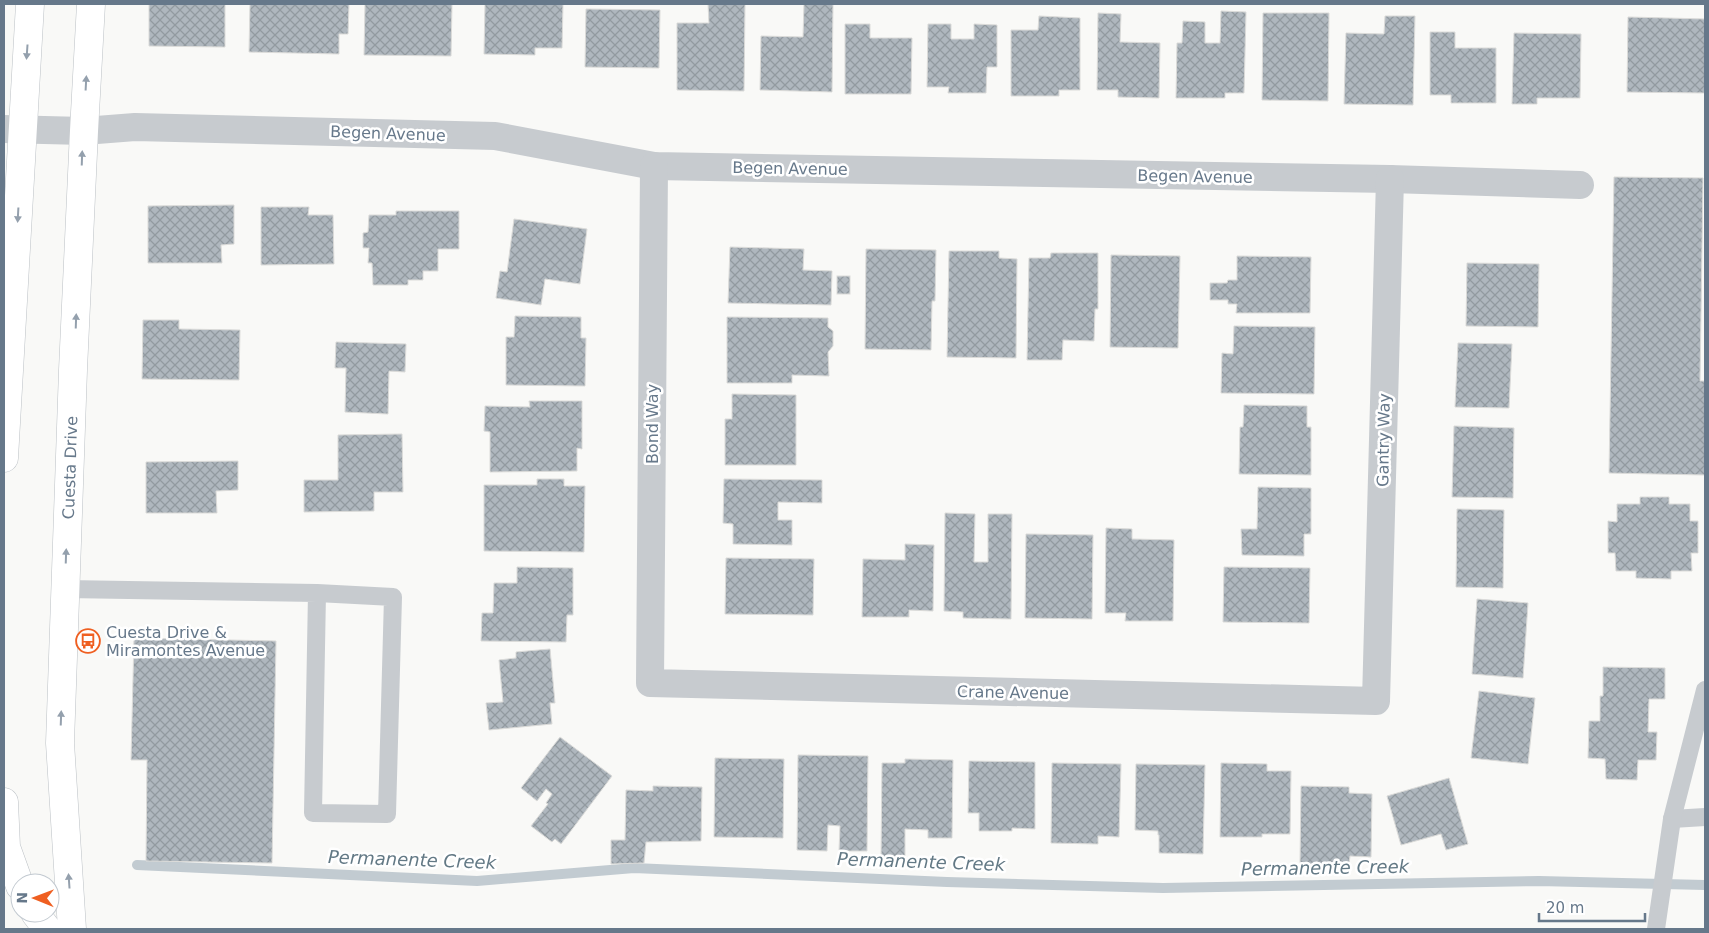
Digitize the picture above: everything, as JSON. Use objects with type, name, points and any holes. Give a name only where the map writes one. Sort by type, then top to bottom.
[{"type":"main road","points":[[4,458],[13,129],[30,4]]},
{"type":"main road","name":"Cuesta Drive","points":[[72,929],[60,743],[84,131],[91,4]]},
{"type":"main road","points":[[4,802],[5,848],[15,873]]},
{"type":"street","name":"Begen Avenue","points":[[13,129],[84,131],[136,127],[495,136],[654,166],[1390,179],[1580,185]]},
{"type":"street","name":"Bond Way","points":[[650,683],[654,166]]},
{"type":"street","name":"Gantry Way","points":[[1376,701],[1390,179]]},
{"type":"street","name":"Crane Avenue","points":[[650,683],[1376,701]]},
{"type":"lane","points":[[65,589],[317,593],[393,597],[387,814],[313,813],[317,593]]},
{"type":"lane","points":[[1656,929],[1672,818],[1705,690]]},
{"type":"lane","points":[[1672,818],[1705,818]]},
{"type":"building","points":[[149,4],[225,4],[225,47],[149,46]]},
{"type":"building","points":[[250,4],[349,4],[348,34],[339,34],[339,54],[249,52]]},
{"type":"building","points":[[365,4],[452,4],[451,56],[364,55]]},
{"type":"building","points":[[485,4],[563,4],[562,48],[535,48],[535,55],[484,54]]},
{"type":"building","points":[[708,4],[745,4],[744,91],[677,90],[677,23],[709,23]]},
{"type":"building","points":[[804,4],[833,4],[832,92],[760,90],[761,36],[803,37]]},
{"type":"building","points":[[586,9],[660,10],[659,68],[585,67]]},
{"type":"building","points":[[1221,11],[1246,12],[1244,93],[1225,93],[1225,98],[1176,98],[1177,43],[1182,43],[1183,21],[1205,22],[1205,43],[1220,43]]},
{"type":"building","points":[[1098,13],[1121,14],[1120,42],[1160,43],[1159,98],[1118,97],[1118,90],[1097,90]]},
{"type":"building","points":[[1263,13],[1329,13],[1328,101],[1262,100]]},
{"type":"building","points":[[1039,16],[1080,18],[1080,90],[1059,90],[1059,96],[1011,96],[1011,30],[1038,30]]},
{"type":"building","points":[[1385,16],[1415,16],[1413,105],[1344,104],[1346,33],[1384,34]]},
{"type":"building","points":[[1628,17],[1705,19],[1705,93],[1627,92]]},
{"type":"building","points":[[845,24],[870,24],[870,38],[912,38],[911,94],[845,94]]},
{"type":"building","points":[[928,24],[951,24],[951,39],[974,39],[974,24],[997,25],[997,67],[987,67],[986,93],[948,93],[949,87],[927,87]]},
{"type":"building","points":[[1430,32],[1455,32],[1455,48],[1496,48],[1496,103],[1451,103],[1451,95],[1430,95]]},
{"type":"building","points":[[1514,33],[1581,34],[1580,98],[1537,98],[1537,104],[1512,104]]},
{"type":"building","points":[[1614,177],[1703,178],[1700,381],[1705,381],[1705,475],[1609,473]]},
{"type":"building","points":[[234,205],[234,244],[221,245],[222,263],[148,263],[148,206]]},
{"type":"building","points":[[261,207],[309,207],[308,215],[333,215],[334,264],[261,265]]},
{"type":"building","points":[[396,211],[459,211],[459,249],[438,249],[438,271],[423,271],[423,280],[408,280],[408,285],[373,285],[372,263],[368,263],[369,248],[363,248],[363,233],[368,232],[369,215],[396,215]]},
{"type":"building","points":[[514,219],[587,229],[580,284],[545,279],[541,305],[496,298],[500,271],[507,272]]},
{"type":"building","points":[[730,247],[804,249],[803,270],[832,271],[831,305],[728,303]]},
{"type":"building","points":[[866,249],[936,250],[935,301],[932,301],[931,350],[865,349]]},
{"type":"building","points":[[949,251],[999,251],[999,258],[1017,259],[1016,358],[947,357]]},
{"type":"building","points":[[1051,253],[1098,253],[1098,309],[1095,309],[1094,341],[1063,340],[1062,360],[1027,360],[1029,258],[1050,258]]},
{"type":"building","points":[[1111,255],[1180,256],[1178,348],[1110,347]]},
{"type":"building","points":[[1237,256],[1311,257],[1310,313],[1236,313],[1237,304],[1228,304],[1228,300],[1210,300],[1210,283],[1227,283],[1228,280],[1237,280]]},
{"type":"building","points":[[1467,263],[1539,264],[1538,327],[1466,326]]},
{"type":"building","points":[[837,276],[850,276],[850,294],[837,294]]},
{"type":"building","points":[[515,316],[581,317],[581,338],[586,338],[585,386],[506,385],[506,337],[514,337]]},
{"type":"building","points":[[727,317],[828,318],[828,327],[833,331],[833,346],[828,352],[829,376],[792,375],[792,383],[727,383]]},
{"type":"building","points":[[143,320],[179,320],[179,329],[240,330],[239,380],[142,379]]},
{"type":"building","points":[[1234,326],[1315,327],[1314,394],[1221,393],[1222,353],[1233,354]]},
{"type":"building","points":[[336,342],[406,344],[405,372],[389,371],[388,414],[345,412],[346,368],[335,368]]},
{"type":"building","points":[[1458,343],[1512,344],[1509,408],[1455,407]]},
{"type":"building","points":[[732,394],[796,395],[796,465],[725,465],[725,419],[732,419]]},
{"type":"building","points":[[529,401],[582,401],[582,449],[577,448],[577,471],[490,472],[490,432],[484,431],[485,406],[530,407]]},
{"type":"building","points":[[1244,405],[1307,406],[1307,427],[1311,427],[1311,475],[1239,474],[1240,427],[1243,427]]},
{"type":"building","points":[[1454,426],[1514,428],[1513,498],[1452,497]]},
{"type":"building","points":[[402,434],[403,492],[374,492],[374,511],[304,512],[304,480],[338,480],[338,435]]},
{"type":"building","points":[[238,461],[238,490],[216,491],[217,513],[146,513],[146,462]]},
{"type":"building","points":[[537,479],[564,479],[564,486],[585,486],[584,552],[484,551],[484,485],[537,485]]},
{"type":"building","points":[[724,479],[822,480],[822,503],[778,502],[778,520],[792,520],[792,545],[733,544],[733,524],[723,523]]},
{"type":"building","points":[[1258,487],[1311,488],[1311,534],[1304,534],[1304,556],[1242,555],[1241,529],[1257,529]]},
{"type":"building","points":[[1640,497],[1669,497],[1669,504],[1690,504],[1690,521],[1698,521],[1698,553],[1691,553],[1692,571],[1671,571],[1671,579],[1636,578],[1636,571],[1616,571],[1615,553],[1608,553],[1608,521],[1617,522],[1617,504],[1640,504]]},
{"type":"building","points":[[1457,509],[1504,510],[1503,588],[1456,587]]},
{"type":"building","points":[[945,513],[975,514],[974,562],[988,562],[988,514],[1012,514],[1011,619],[963,618],[963,612],[944,611]]},
{"type":"building","points":[[1106,528],[1132,529],[1132,539],[1174,540],[1173,621],[1125,621],[1126,613],[1105,613]]},
{"type":"building","points":[[1026,534],[1093,535],[1092,619],[1025,618]]},
{"type":"building","points":[[905,544],[934,545],[933,611],[909,610],[909,617],[862,617],[863,559],[905,560]]},
{"type":"building","points":[[726,558],[814,559],[813,615],[725,614]]},
{"type":"building","points":[[517,567],[573,568],[573,615],[567,615],[566,642],[481,641],[482,613],[493,613],[494,583],[517,583]]},
{"type":"building","points":[[1224,567],[1310,568],[1309,623],[1223,622]]},
{"type":"building","points":[[1477,599],[1528,603],[1523,678],[1472,674]]},
{"type":"building","points":[[134,638],[276,641],[272,863],[146,861],[147,760],[131,760]]},
{"type":"building","points":[[550,649],[555,703],[550,703],[552,724],[489,730],[486,703],[503,702],[499,660],[516,658],[516,652]]},
{"type":"building","points":[[1603,667],[1665,668],[1665,699],[1649,699],[1648,732],[1657,732],[1656,760],[1638,760],[1637,780],[1606,779],[1605,759],[1588,758],[1589,721],[1600,721],[1600,696],[1603,696]]},
{"type":"building","points":[[1479,691],[1535,698],[1528,764],[1471,758]]},
{"type":"building","points":[[560,737],[612,776],[561,844],[555,839],[552,842],[531,826],[548,804],[546,803],[552,794],[546,789],[537,801],[521,788]]},
{"type":"building","points":[[798,755],[868,756],[867,851],[839,851],[840,826],[828,825],[827,851],[797,850]]},
{"type":"building","points":[[715,758],[784,759],[783,838],[714,837]]},
{"type":"building","points":[[905,759],[953,760],[952,838],[928,838],[928,830],[905,829],[905,859],[881,859],[882,763],[905,763]]},
{"type":"building","points":[[969,761],[1035,762],[1035,829],[1012,828],[1012,831],[979,831],[979,813],[968,813]]},
{"type":"building","points":[[1052,763],[1121,764],[1119,837],[1098,836],[1098,844],[1051,843]]},
{"type":"building","points":[[1221,763],[1267,764],[1267,771],[1291,771],[1290,834],[1262,834],[1262,837],[1220,837]]},
{"type":"building","points":[[1136,764],[1205,765],[1203,854],[1159,853],[1158,831],[1135,830]]},
{"type":"building","points":[[1449,778],[1468,844],[1446,850],[1441,834],[1401,845],[1387,796]]},
{"type":"building","points":[[653,786],[702,787],[701,841],[646,842],[644,863],[611,864],[611,840],[625,840],[626,790],[653,791]]},
{"type":"building","points":[[1301,786],[1349,787],[1349,793],[1372,794],[1371,857],[1350,856],[1349,864],[1300,864]]},
{"type":"waterway","name":"Permanente Creek","points":[[137,865],[477,881],[634,868],[947,882],[1163,888],[1539,881],[1705,885]]},
{"type":"place","name":"Cuesta Drive & Miramontes Avenue","points":[[88,641]]}]
